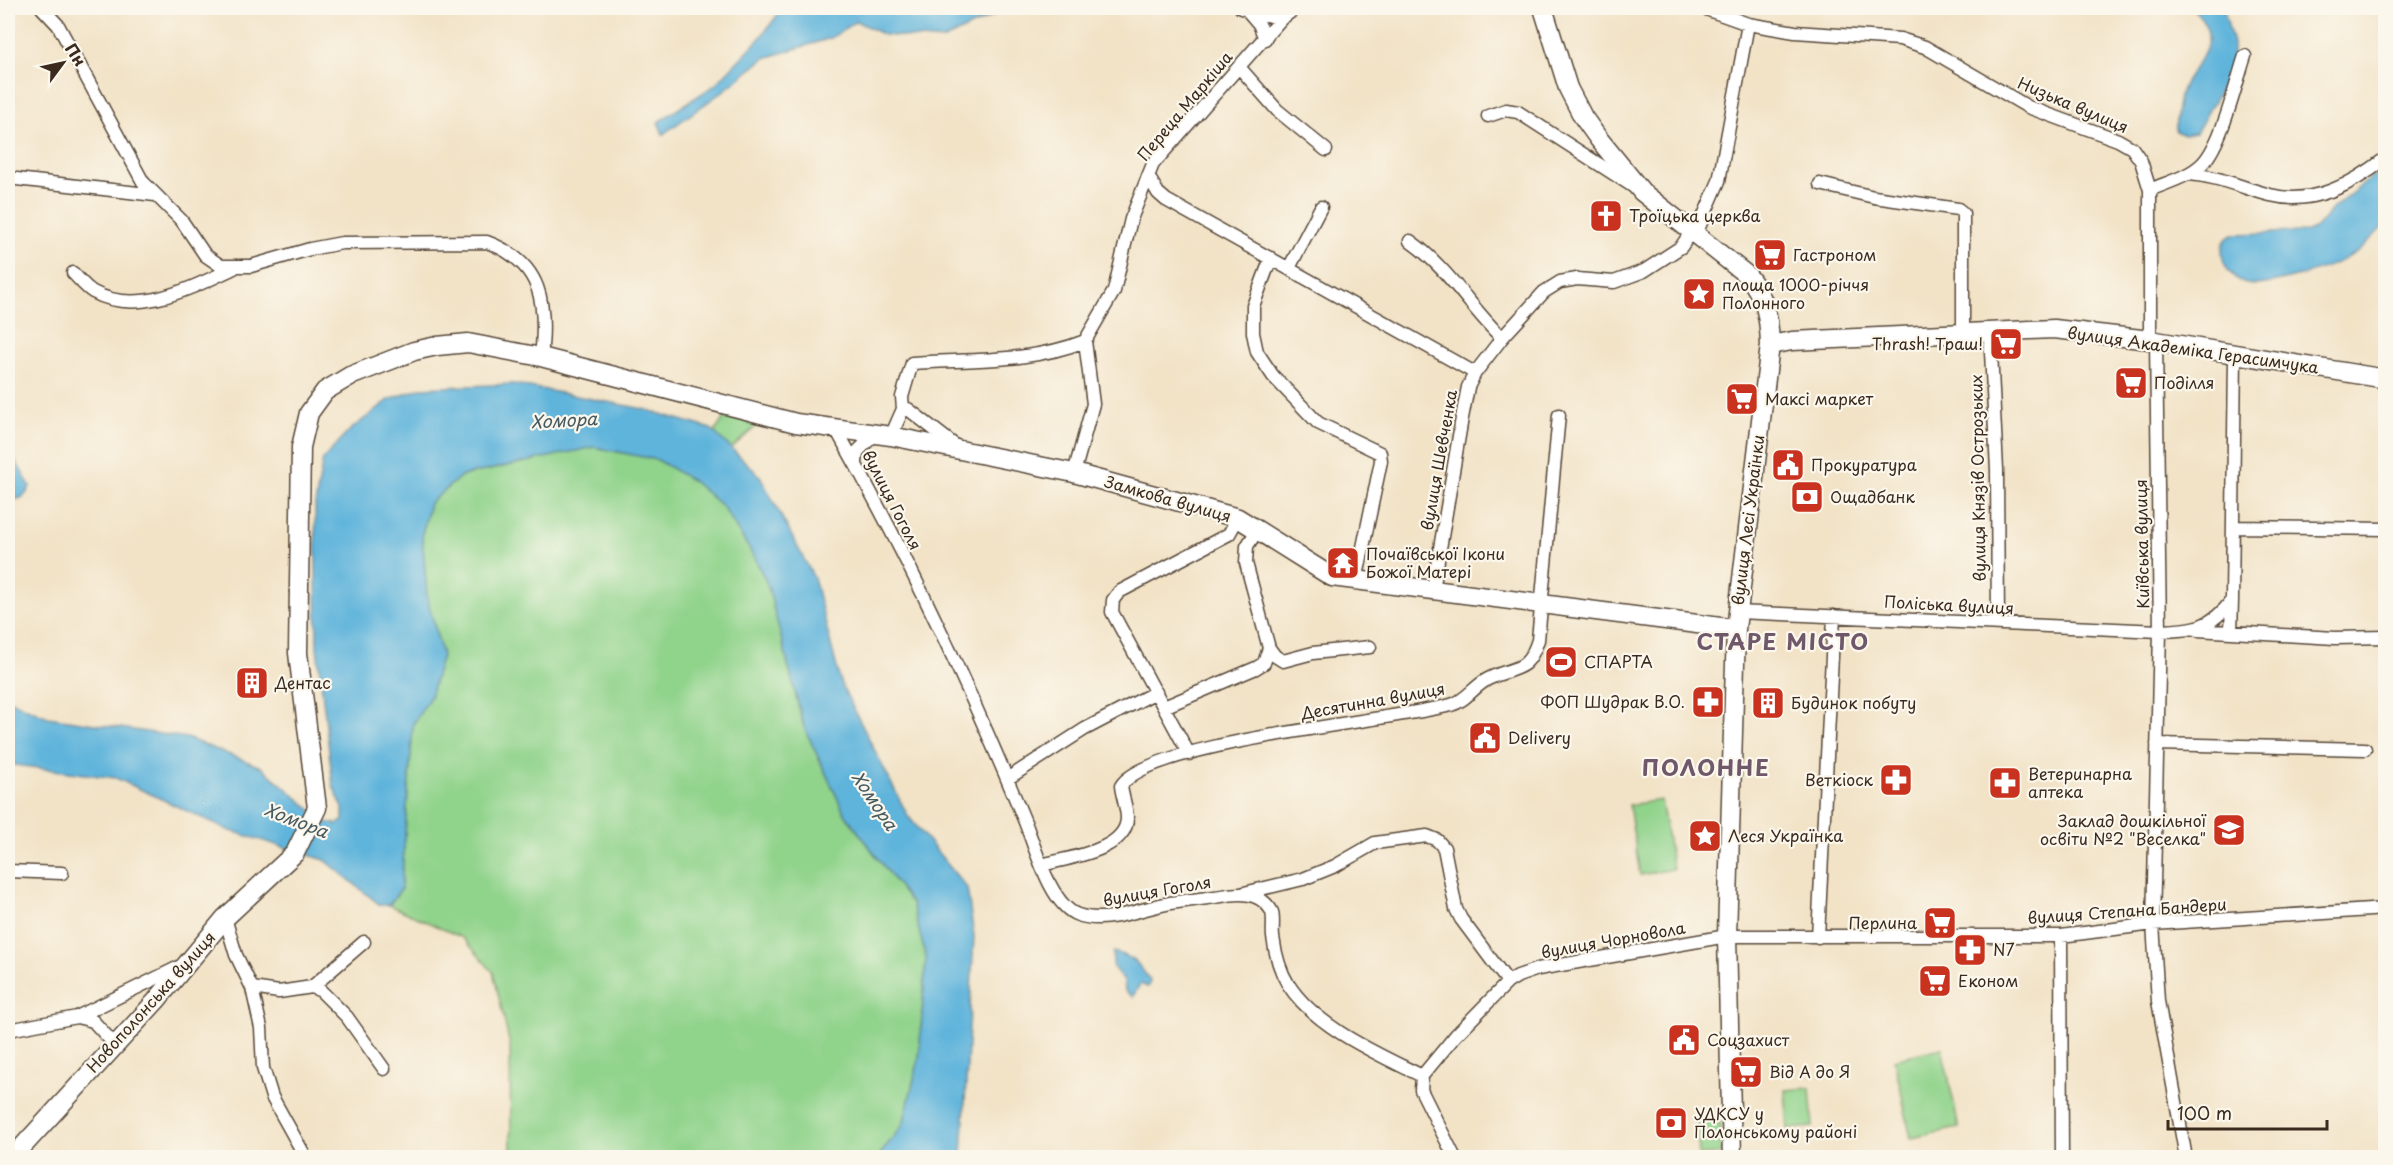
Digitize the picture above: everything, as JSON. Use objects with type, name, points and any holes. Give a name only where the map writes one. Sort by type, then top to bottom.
[{"type":"street","points":[[42,8],[58,25],[141,188]]},
{"type":"street","name":"Переца Маркіша","points":[[1085,341],[1114,291],[1139,196],[1154,164],[1281,19],[1296,8]]},
{"type":"street","name":"вулиця Лесі Українки","points":[[1543,8],[1568,88],[1583,117],[1642,192]]},
{"type":"street","name":"Низька вулиця","points":[[1703,8],[1748,24],[1795,32],[1900,39],[1925,47],[2028,107],[2125,144],[2141,161],[2150,190],[2153,341]]},
{"type":"street","points":[[1244,9],[1281,19]]},
{"type":"street","points":[[1244,9],[1259,24],[1265,39]]},
{"type":"street","points":[[1694,233],[1719,182],[1748,24]]},
{"type":"street","points":[[2150,190],[2189,174],[2204,162],[2214,146],[2245,56]]},
{"type":"street","points":[[1239,67],[1277,110],[1326,150]]},
{"type":"street","name":"вулиця Лесі Українки","points":[[1488,116],[1506,110],[1518,112],[1642,192],[1738,266],[1757,287],[1769,315],[1770,345],[1736,620],[1727,936],[1732,1158]]},
{"type":"street","points":[[2189,174],[2212,176],[2271,195],[2301,198],[2335,190],[2368,172],[2385,158]]},
{"type":"street","name":"вулиця Шевченка","points":[[1148,176],[1161,196],[1475,373]]},
{"type":"street","points":[[8,178],[141,188],[154,195],[182,221],[211,266],[211,274],[205,281]]},
{"type":"street","points":[[1820,184],[1874,197],[1958,208],[1963,213],[1963,332]]},
{"type":"street","points":[[1139,196],[1161,196]]},
{"type":"street","points":[[1289,268],[1321,207]]},
{"type":"street","name":"вулиця Шевченка","points":[[1432,590],[1468,387],[1475,373],[1502,338],[1544,292],[1560,282],[1577,279],[1614,282],[1644,271],[1681,247],[1694,233]]},
{"type":"street","points":[[1410,241],[1433,258],[1473,309],[1502,338]]},
{"type":"street","points":[[205,255],[221,266],[236,267],[270,263],[310,249],[342,243],[487,242],[505,249],[520,259],[540,291],[545,321],[541,357]]},
{"type":"street","points":[[1271,258],[1253,306],[1252,333],[1257,352],[1273,376],[1318,423],[1380,453],[1381,461],[1356,581]]},
{"type":"street","points":[[73,273],[92,291],[109,298],[136,302],[176,294],[236,267]]},
{"type":"street","name":"вулиця Академіка Герасимчука","points":[[1770,345],[1792,340],[2054,329],[2153,341],[2385,378]]},
{"type":"street","name":"вулиця Князів Острозьких","points":[[1990,332],[1997,470],[1998,624]]},
{"type":"street","points":[[856,464],[857,452],[883,435],[903,409],[904,387],[912,363],[1023,358],[1056,352],[1085,341],[1093,404],[1074,473]]},
{"type":"street","name":"Київська вулиця","points":[[2153,341],[2160,631],[2153,924],[2158,1001],[2186,1158]]},
{"type":"street","name":"Замкова вулиця","points":[[295,853],[317,808],[298,653],[301,447],[309,413],[325,391],[351,376],[414,351],[437,346],[468,343],[541,357],[796,423],[883,435],[1074,473],[1233,526],[1252,538],[1332,577],[1540,604],[1736,620]]},
{"type":"street","points":[[2231,632],[2235,355]]},
{"type":"street","points":[[903,409],[908,409],[962,452]]},
{"type":"street","points":[[1540,604],[1559,415]]},
{"type":"street","name":"вулиця Гоголя","points":[[836,429],[882,512],[1007,779],[1057,897],[1068,909],[1085,916],[1102,918],[1170,904],[1243,893]]},
{"type":"street","points":[[1189,754],[1112,612],[1113,600],[1119,592],[1233,526]]},
{"type":"street","points":[[2234,527],[2385,529]]},
{"type":"street","points":[[1252,538],[1246,563],[1269,648],[1283,661]]},
{"type":"street","points":[[2195,629],[2209,622],[2232,600]]},
{"type":"street","name":"Десятинна вулиця","points":[[1042,865],[1090,852],[1118,840],[1124,831],[1127,818],[1121,786],[1126,776],[1189,754],[1248,740],[1454,704],[1482,683],[1523,666],[1532,658],[1538,640],[1540,604]]},
{"type":"street","points":[[1818,937],[1834,616]]},
{"type":"street","name":"Поліська вулиця","points":[[1736,620],[1834,616],[2160,631],[2195,629]]},
{"type":"street","points":[[2195,629],[2335,638],[2385,637]]},
{"type":"street","points":[[1164,707],[1256,668],[1313,653],[1370,647]]},
{"type":"street","points":[[1256,668],[1264,663],[1269,648]]},
{"type":"street","points":[[1007,779],[1085,729],[1156,692]]},
{"type":"street","points":[[2157,744],[2365,749]]},
{"type":"street","points":[[1243,893],[1303,879],[1335,866],[1376,843],[1426,836],[1437,840],[1444,848],[1456,909],[1508,982]]},
{"type":"street","name":"Новополонська вулиця","points":[[12,1158],[114,1044],[156,1001],[225,918],[295,853]]},
{"type":"street","points":[[8,871],[62,873]]},
{"type":"street","points":[[1279,885],[1272,898],[1273,938],[1288,984],[1317,1014],[1359,1044],[1422,1076],[1421,1090],[1455,1158]]},
{"type":"street","points":[[1243,893],[1259,898],[1272,912]]},
{"type":"street","name":"вулиця Степана Бандери","points":[[1727,936],[2061,936],[2153,924],[2385,909]]},
{"type":"street","points":[[225,918],[236,956],[252,988],[261,1028],[263,1068],[272,1097],[306,1158]]},
{"type":"street","name":"вулиця Чорновола","points":[[1422,1076],[1456,1035],[1508,982],[1518,976],[1538,969],[1727,936]]},
{"type":"street","points":[[2061,936],[2062,1158]]},
{"type":"street","points":[[8,1027],[14,1029],[77,1017],[187,962],[204,942]]},
{"type":"street","points":[[252,988],[279,992],[312,987],[364,942]]},
{"type":"street","points":[[312,987],[321,991],[347,1017],[384,1069]]},
{"type":"street","points":[[77,1017],[93,1021],[114,1044]]},
{"type":"green space","points":[[728,412],[761,422],[724,455],[710,439]]},
{"type":"green space","points":[[594,447],[658,460],[693,481],[723,507],[755,558],[768,586],[804,727],[845,814],[912,904],[926,957],[919,1059],[903,1125],[878,1157],[511,1157],[510,1045],[493,972],[463,938],[389,905],[401,889],[413,724],[430,697],[442,655],[427,597],[422,534],[430,503],[461,476]]},
{"type":"green space","points":[[1661,800],[1673,869],[1640,875],[1629,805]]},
{"type":"green space","points":[[1942,1048],[1959,1128],[1911,1138],[1894,1059]]},
{"type":"green space","points":[[1810,1088],[1813,1127],[1788,1129],[1785,1090]]},
{"type":"green space","points":[[1697,1122],[1720,1122],[1721,1154],[1699,1155]]},
{"type":"water","points":[[783,8],[1008,8],[943,40],[884,35],[856,21],[831,38],[765,58],[663,134],[658,122],[715,85],[760,38]]},
{"type":"water","points":[[2192,8],[2221,8],[2224,11],[2233,43],[2233,67],[2196,133],[2184,135],[2176,131],[2179,99],[2186,81],[2204,53],[2208,36],[2207,28]]},
{"type":"water","points":[[2385,167],[2385,225],[2355,253],[2318,270],[2285,280],[2256,285],[2239,281],[2227,269],[2222,254],[2223,246],[2226,239],[2233,234],[2307,232],[2316,228],[2333,208]]},
{"type":"water","name":"Хомора","points":[[514,384],[644,409],[711,429],[760,476],[814,578],[841,684],[908,816],[967,888],[974,936],[962,1157],[878,1157],[903,1125],[919,1059],[926,957],[912,904],[845,814],[804,727],[768,586],[755,558],[723,507],[693,481],[658,460],[594,447],[461,476],[430,503],[422,534],[427,597],[442,655],[430,697],[413,724],[401,889],[389,905],[380,905],[325,860],[228,830],[116,778],[8,764],[8,700],[48,717],[187,738],[261,767],[326,822],[337,824],[343,821],[343,808],[333,786],[317,647],[315,504],[323,459],[350,430],[389,400],[421,388]]},
{"type":"water","points":[[8,421],[14,458],[30,486],[22,497],[8,501]]},
{"type":"water","points":[[1113,952],[1131,958],[1138,964],[1150,981],[1148,987],[1140,984],[1133,997],[1125,991],[1124,981],[1113,967]]},
{"type":"place","name":"Троїцька церква","points":[[1606,216]]},
{"type":"place","name":"Гастроном","points":[[1770,255]]},
{"type":"place","name":"площа 1000-річчя Полонного","points":[[1699,294]]},
{"type":"place","name":"Thrash! Траш!","points":[[2006,344]]},
{"type":"place","name":"Поділля","points":[[2131,383]]},
{"type":"place","name":"Максі маркет","points":[[1742,399]]},
{"type":"place","name":"Прокуратура","points":[[1788,465]]},
{"type":"place","name":"Ощадбанк","points":[[1807,497]]},
{"type":"place","name":"Почаївської Ікони Божої Матері","points":[[1343,563]]},
{"type":"place","name":"СПАРТА","points":[[1561,662]]},
{"type":"place","name":"Дентас","points":[[252,683]]},
{"type":"place","name":"ФОП Шудрак В.О.","points":[[1708,702]]},
{"type":"place","name":"Будинок побуту","points":[[1768,703]]},
{"type":"place","name":"Delivery","points":[[1485,738]]},
{"type":"place","name":"Веткіоск","points":[[1896,780]]},
{"type":"place","name":"Ветеринарна аптека","points":[[2005,783]]},
{"type":"place","name":"Заклад дошкільної освіти №2 \"Веселка\"","points":[[2229,830]]},
{"type":"place","name":"Леся Українка","points":[[1705,836]]},
{"type":"place","name":"Перлина","points":[[1940,923]]},
{"type":"place","name":"N7","points":[[1970,950]]},
{"type":"place","name":"Економ","points":[[1935,981]]},
{"type":"place","name":"Соцзахист","points":[[1684,1040]]},
{"type":"place","name":"Від А до Я","points":[[1746,1072]]},
{"type":"place","name":"УДКСУ у Полонському районi","points":[[1671,1123]]},
{"type":"district","name":"СТАРЕ МІСТО","points":[[1783,642]]},
{"type":"district","name":"ПОЛОННЕ","points":[[1706,768]]}]
